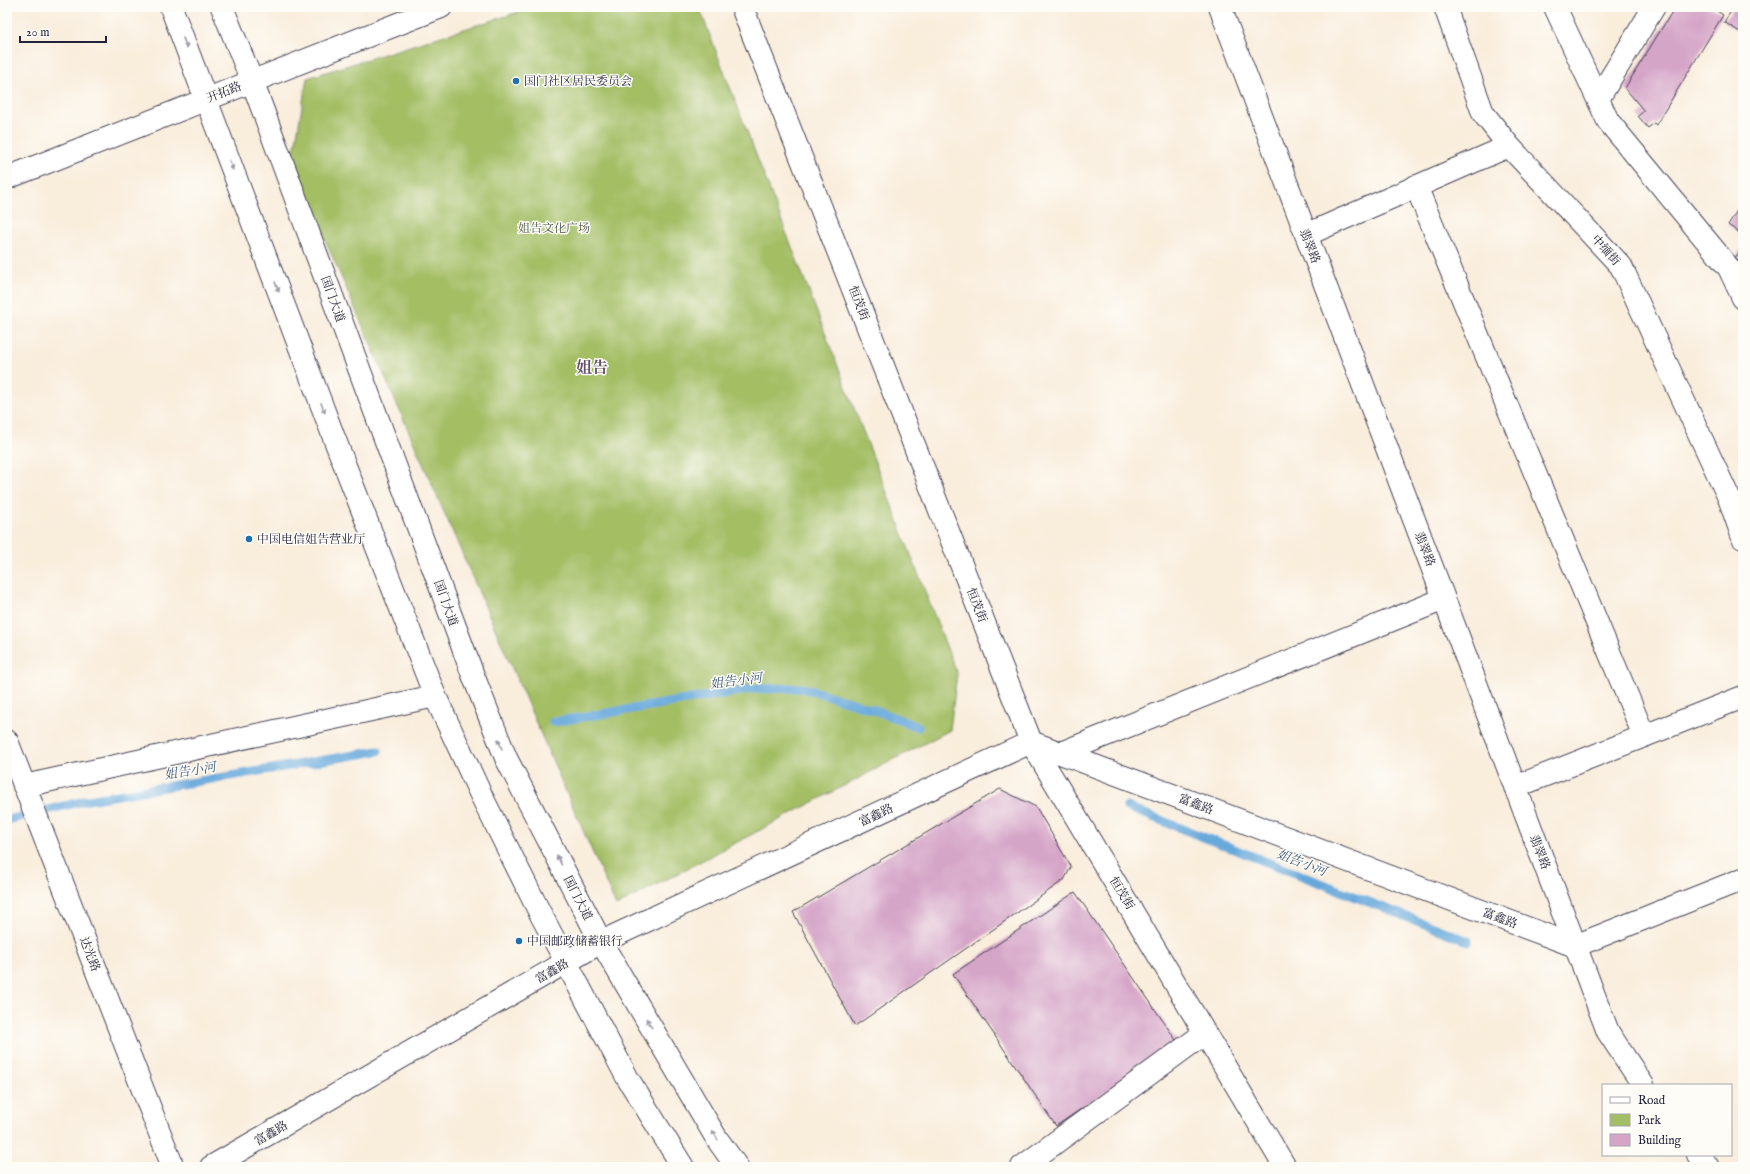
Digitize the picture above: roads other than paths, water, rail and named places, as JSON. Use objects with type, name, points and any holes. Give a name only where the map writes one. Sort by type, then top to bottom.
[{"type":"main road","points":[[171,7],[333,434],[435,696],[482,797],[566,963],[628,1079],[683,1167]]},
{"type":"main road","name":"国门大道","points":[[222,7],[252,81],[470,668],[506,758],[601,942],[717,1139],[737,1167]]},
{"type":"main road","name":"开拓路","points":[[7,178],[442,7]]},
{"type":"main road","name":"恒茂街","points":[[742,7],[1031,742],[1285,1167]]},
{"type":"main road","name":"翡翠路","points":[[1220,7],[1608,1032],[1642,1084]]},
{"type":"main road","name":"中缅街","points":[[1445,7],[1483,113],[1509,146],[1621,266],[1729,498],[1743,538]]},
{"type":"main road","points":[[1555,7],[1608,121],[1729,268],[1743,298]]},
{"type":"main road","points":[[1598,99],[1654,7]]},
{"type":"main road","points":[[1306,235],[1509,146]]},
{"type":"main road","points":[[1416,186],[1644,736]]},
{"type":"main road","points":[[1061,753],[1444,599]]},
{"type":"main road","points":[[26,790],[435,696]]},
{"type":"main road","points":[[1515,787],[1743,698]]},
{"type":"main road","name":"富鑫路","points":[[211,1167],[601,942],[1031,742],[1575,946]]},
{"type":"main road","name":"达光路","points":[[9,753],[26,790],[172,1167]]},
{"type":"main road","points":[[1575,946],[1743,879]]},
{"type":"main road","points":[[1022,1167],[1205,1033]]},
{"type":"main road","points":[[1699,1156],[1708,1167]]},
{"type":"waterway","name":"姐告小河","points":[[553,722],[752,689],[803,688],[872,709],[918,727]]},
{"type":"waterway","name":"姐告小河","points":[[7,820],[88,800],[378,751]]},
{"type":"waterway","name":"姐告小河","points":[[1127,807],[1468,941]]},
{"type":"place","name":"国门社区居民委员会","points":[[516,81]]},
{"type":"place","name":"中国电信姐告营业厅","points":[[249,539]]},
{"type":"place","name":"中国邮政储蓄银行","points":[[519,941]]},
{"type":"district","name":"姐告","points":[[592,367]]},
{"type":"park label","name":"姐告文化广场","points":[[554,228]]}]
